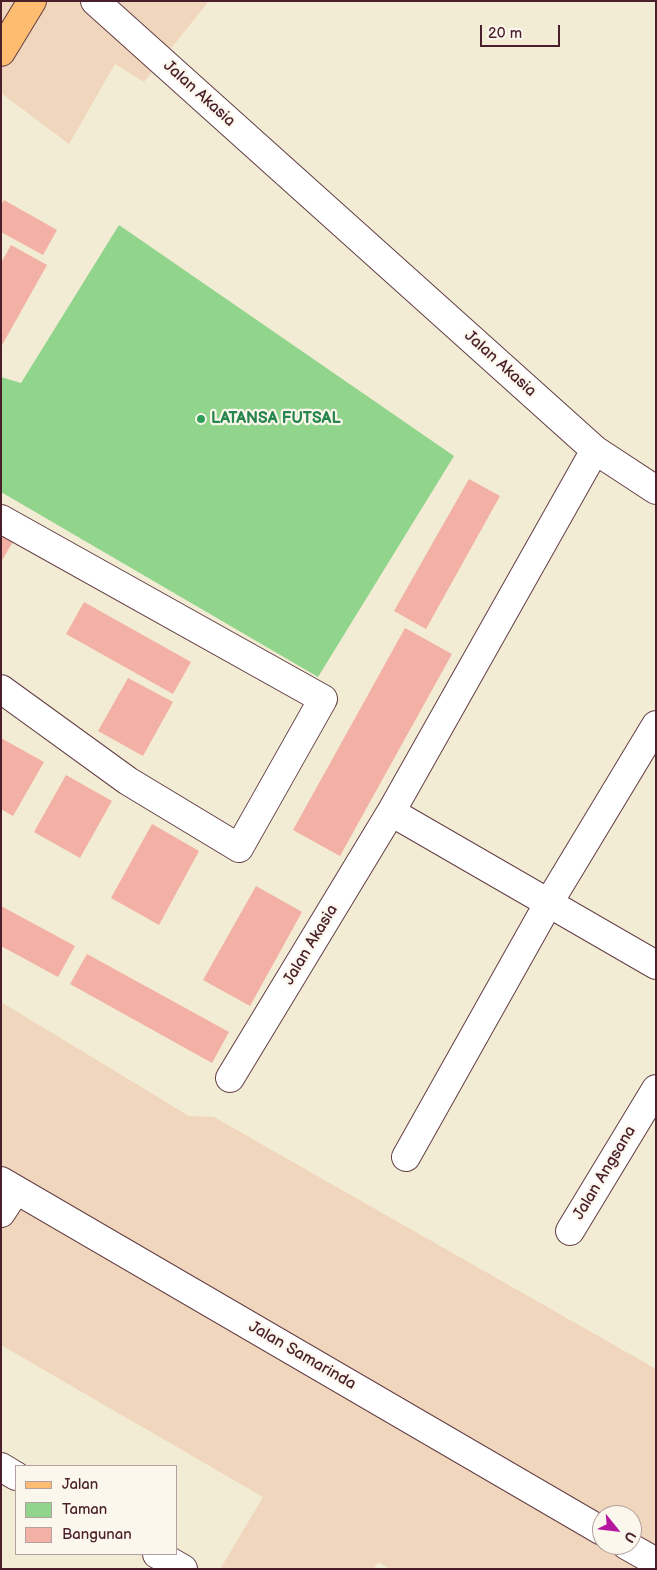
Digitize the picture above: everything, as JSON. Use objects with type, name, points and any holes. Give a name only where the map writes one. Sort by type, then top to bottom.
[{"type":"main road","points":[[1,52],[32,1]]},
{"type":"street","name":"Jalan Akasia","points":[[95,1],[596,450],[391,812],[230,1078]]},
{"type":"street","points":[[596,450],[656,490]]},
{"type":"street","points":[[1,519],[323,699],[239,848],[128,781],[1,689]]},
{"type":"street","points":[[406,1157],[548,904],[656,725]]},
{"type":"street","points":[[391,812],[656,965]]},
{"type":"street","name":"Jalan Angsana","points":[[570,1231],[656,1089]]},
{"type":"street","points":[[1,1214],[9,1186]]},
{"type":"street","name":"Jalan Samarinda","points":[[9,1186],[592,1525]]},
{"type":"street","points":[[1,1468],[15,1475]]},
{"type":"street","points":[[642,1554],[656,1562]]},
{"type":"street","points":[[159,1555],[184,1569]]},
{"type":"shaded area","points":[[1,1],[209,1],[144,82],[115,64],[69,144],[1,93]]},
{"type":"shaded area","points":[[1,1002],[189,1116],[214,1117],[656,1369],[656,1569],[390,1569],[378,1562],[374,1569],[220,1569],[263,1497],[1,1345]]},
{"type":"green space","name":"LATANSA FUTSAL","points":[[119,225],[454,456],[318,677],[1,492],[1,377],[21,383]]},
{"type":"building","points":[[4,200],[57,230],[43,255],[1,232],[1,205]]},
{"type":"building","points":[[11,245],[47,265],[1,347],[1,263]]},
{"type":"building","points":[[469,479],[500,496],[426,629],[394,611]]},
{"type":"building","points":[[1,533],[14,540],[1,562]]},
{"type":"building","points":[[84,602],[191,662],[173,694],[66,634]]},
{"type":"building","points":[[405,628],[452,654],[340,856],[293,830]]},
{"type":"building","points":[[128,678],[173,702],[143,756],[98,731]]},
{"type":"building","points":[[1,738],[44,762],[13,816],[1,809]]},
{"type":"building","points":[[66,775],[112,801],[80,858],[34,832]]},
{"type":"building","points":[[152,824],[199,851],[159,925],[111,898]]},
{"type":"building","points":[[256,886],[302,912],[250,1006],[203,980]]},
{"type":"building","points":[[1,906],[75,946],[58,977],[1,946]]},
{"type":"building","points":[[87,954],[229,1032],[212,1063],[70,984]]},
{"type":"place","name":"LATANSA FUTSAL","points":[[201,419]]}]
